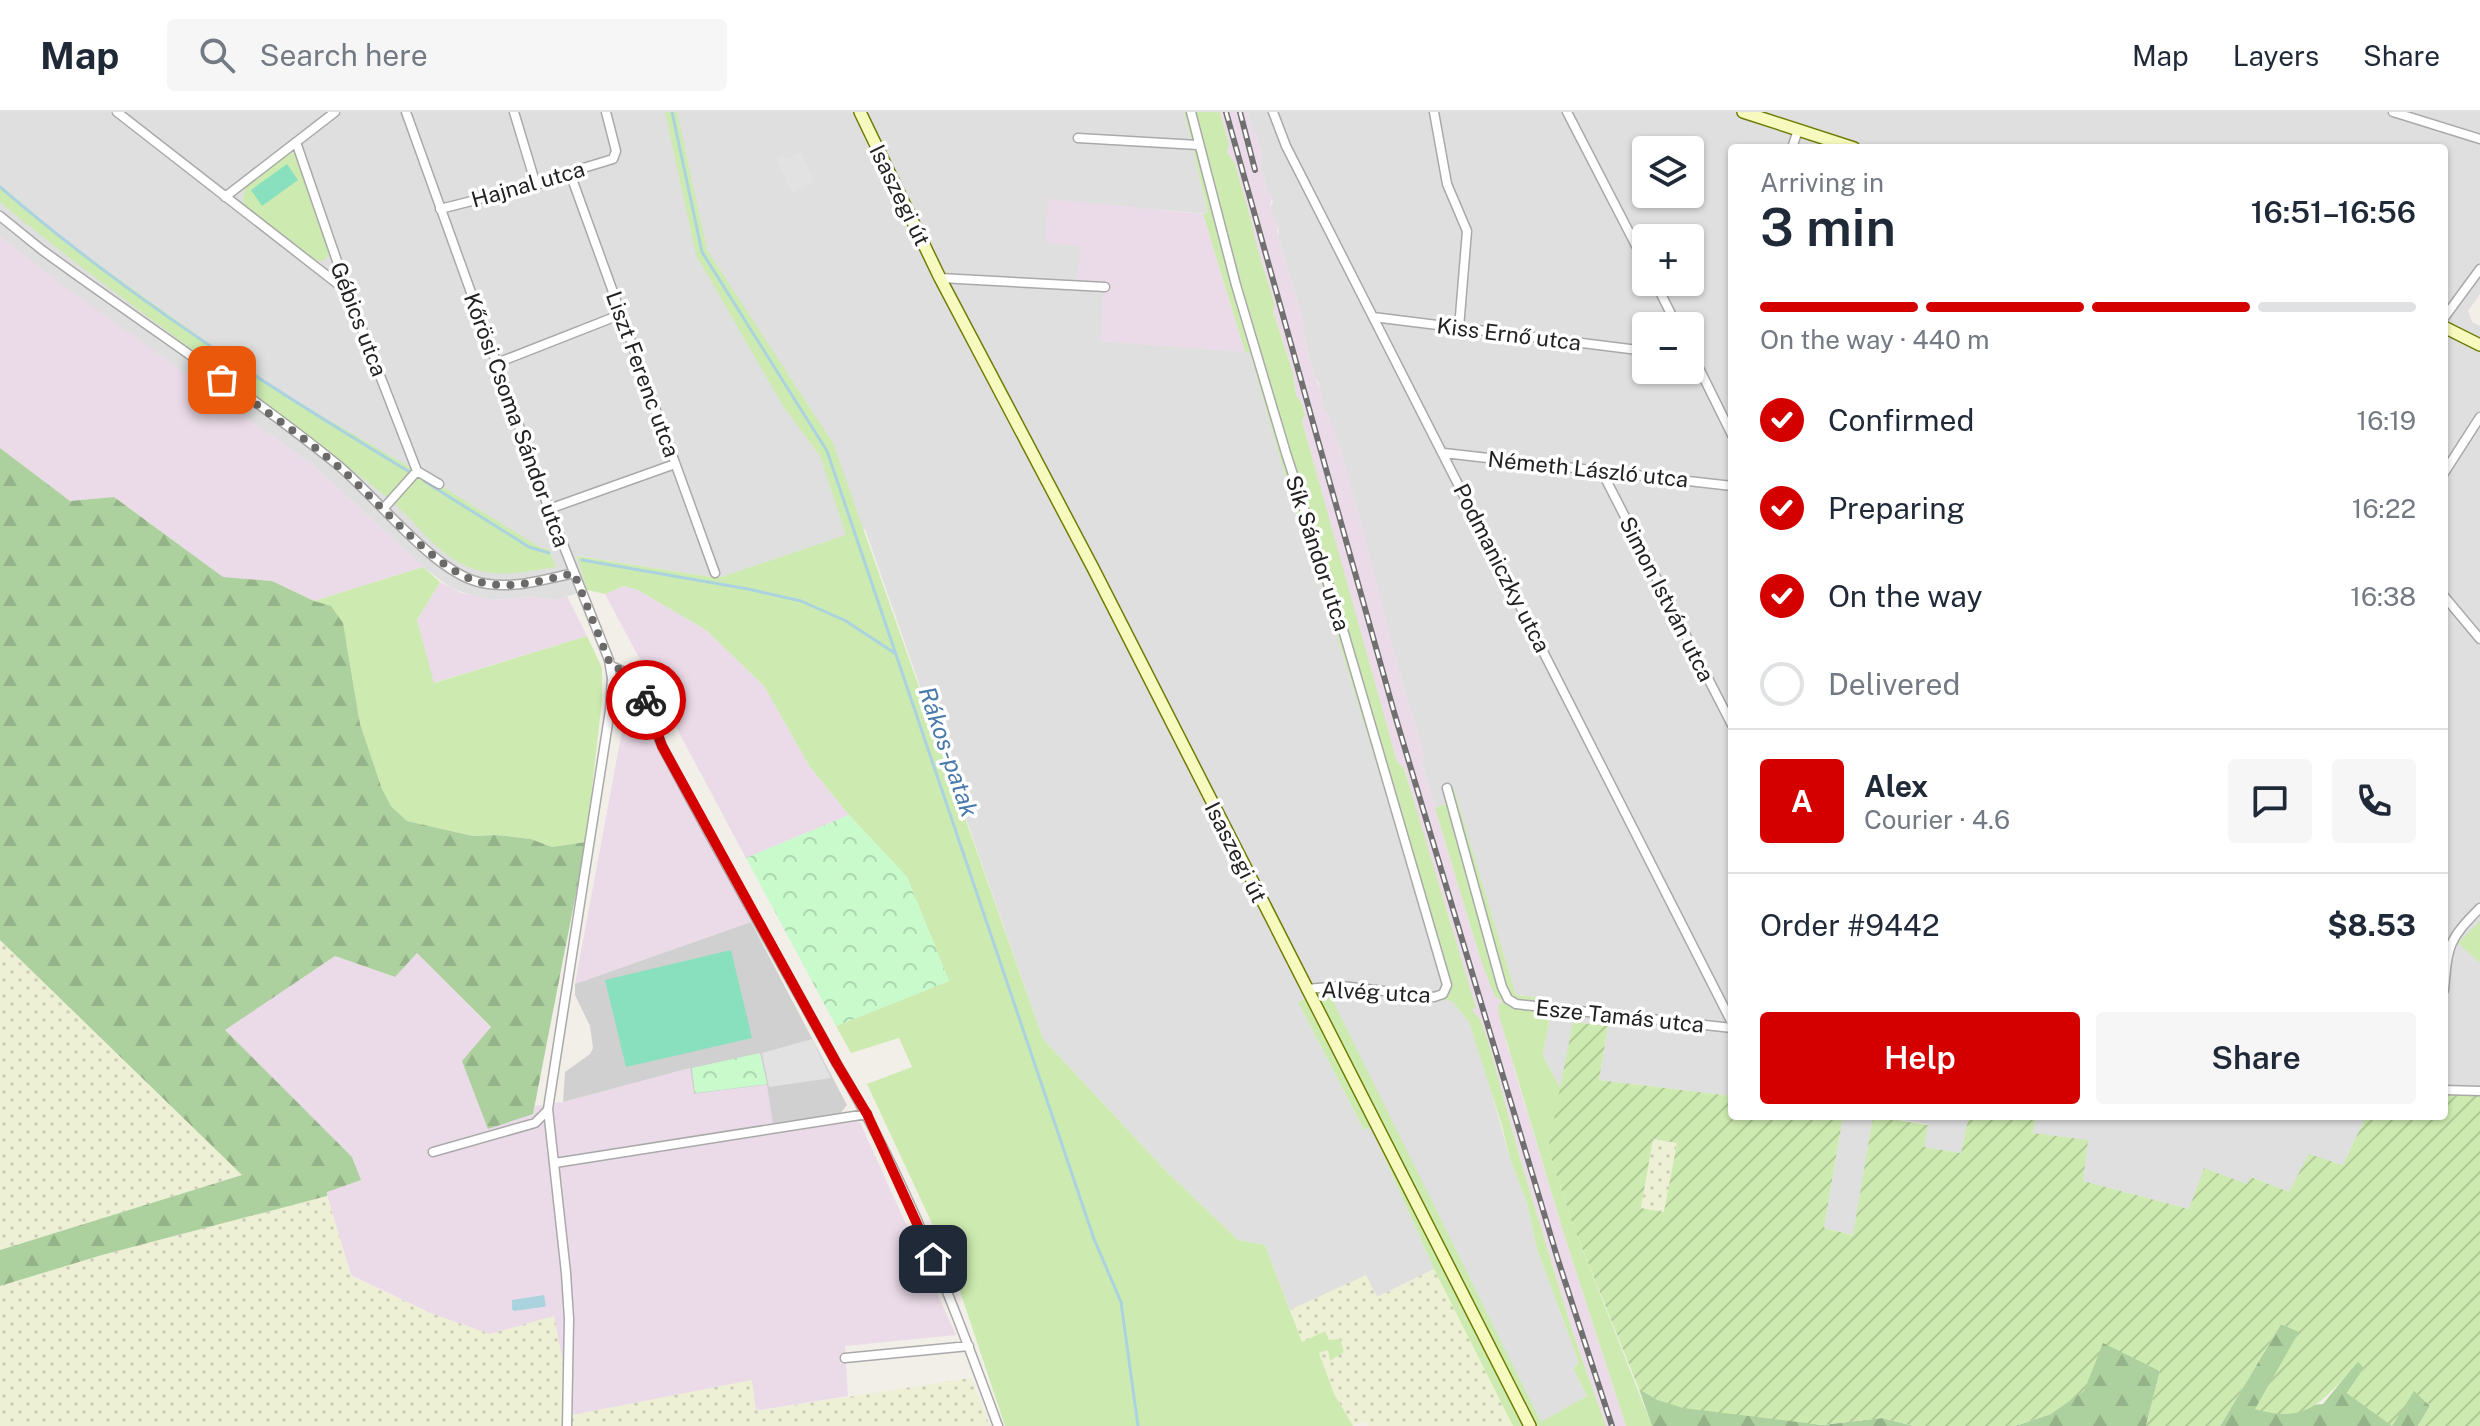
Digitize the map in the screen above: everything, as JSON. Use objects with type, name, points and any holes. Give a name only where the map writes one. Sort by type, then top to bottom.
[{"type":"main road","name":"Isaszegi út","points":[[860,112],[940,278],[1093,568],[1530,1426]]},
{"type":"main road","points":[[1743,112],[1842,144]]},
{"type":"main road","points":[[2448,329],[2480,345]]},
{"type":"street","points":[[117,112],[348,293]]},
{"type":"street","points":[[225,197],[335,112]]},
{"type":"street","name":"Kőrösi Csoma Sándor utca","points":[[406,112],[549,509],[611,666],[610,710],[548,1109],[565,1246],[569,1319],[567,1426]]},
{"type":"street","points":[[514,112],[536,185]]},
{"type":"street","name":"Hajnal utca","points":[[440,209],[571,176],[580,169],[615,157],[606,112]]},
{"type":"street","name":"Sík Sándor utca","points":[[1191,112],[1281,438],[1344,633],[1434,934],[1447,982],[1445,992]]},
{"type":"street","name":"Podmaniczky utca","points":[[1273,112],[1286,146],[1728,1017]]},
{"type":"street","points":[[1434,112],[1445,176],[1467,231],[1459,328]]},
{"type":"street","points":[[1567,112],[1632,238]]},
{"type":"street","points":[[2393,112],[2480,139]]},
{"type":"street","points":[[1793,144],[1798,130]]},
{"type":"street","points":[[1078,138],[1198,145]]},
{"type":"street","name":"Gébics utca","points":[[296,142],[348,293],[417,471]]},
{"type":"street","name":"Liszt Ferenc utca","points":[[571,176],[715,573]]},
{"type":"street","points":[[0,216],[42,250],[339,466],[438,559],[472,580],[492,585],[510,585],[574,573]]},
{"type":"street","points":[[2448,313],[2480,269]]},
{"type":"street","points":[[940,278],[1105,287]]},
{"type":"street","points":[[497,363],[622,314]]},
{"type":"street","name":"Kiss Ernő utca","points":[[1373,317],[1632,349]]},
{"type":"street","points":[[1704,380],[1728,427]]},
{"type":"street","points":[[2448,467],[2480,417]]},
{"type":"street","name":"Németh László utca","points":[[1444,453],[1728,486]]},
{"type":"street","points":[[549,509],[675,464]]},
{"type":"street","points":[[384,508],[417,471],[439,484]]},
{"type":"street","name":"Simon István utca","points":[[1602,472],[1728,717]]},
{"type":"street","points":[[2448,601],[2480,639]]},
{"type":"street","points":[[611,666],[626,671],[640,684],[662,746],[867,1114],[969,1346],[998,1426]]},
{"type":"street","name":"Esze Tamás utca","points":[[1447,788],[1502,987],[1509,1000],[1516,1004],[1728,1025]]},
{"type":"street","points":[[2448,949],[2452,938],[2480,908]]},
{"type":"street","name":"Alvég utca","points":[[1306,989],[1342,986],[1434,997],[1445,992]]},
{"type":"street","points":[[2448,1090],[2480,1091]]},
{"type":"street","points":[[433,1152],[535,1123],[548,1109]]},
{"type":"street","points":[[555,1163],[867,1114]]},
{"type":"street","points":[[845,1358],[969,1346]]},
{"type":"shaded area","points":[[0,112],[1184,112],[1208,214],[1048,200],[1105,283],[1102,341],[1250,352],[1299,524],[1304,526],[1441,976],[1452,1001],[1469,1022],[1482,1059],[1510,1159],[1527,1203],[1537,1249],[1579,1363],[1573,1368],[1587,1396],[1541,1423],[1327,990],[1298,1002],[1364,1130],[1371,1127],[1434,1269],[1377,1297],[1366,1276],[1290,1310],[1265,1245],[1238,1240],[1166,1171],[1043,1039],[865,529],[718,578],[578,556],[587,590],[556,600],[532,597],[493,600],[451,588],[423,567],[315,467],[68,290],[0,237]]},
{"type":"shaded area","points":[[1220,112],[1247,112],[1262,152],[1260,163],[1267,192],[1272,196],[1270,207],[1305,328],[1303,334],[1315,379],[1321,389],[1323,409],[1328,413],[1340,448],[1360,519],[1424,756],[1421,761],[1481,961],[1501,999],[1502,1003],[1498,1006],[1508,1049],[1626,1426],[1606,1426],[1574,1336],[1489,1044],[1472,1010],[1475,1007],[1405,769],[1397,762],[1364,647],[1302,421],[1305,415],[1296,395],[1293,373],[1273,310],[1275,304],[1235,164],[1227,152],[1229,144]]},
{"type":"shaded area","points":[[1247,112],[2480,112],[2480,294],[2468,311],[2472,322],[2480,326],[2480,1095],[2448,1095],[2448,144],[1728,144],[1728,1096],[1599,1080],[1608,1026],[1573,1022],[1561,1090],[1543,1055],[1553,999],[1516,995],[1453,787],[1448,803],[1435,808],[1421,761],[1424,756],[1340,448],[1323,409],[1319,383],[1315,379],[1303,333],[1305,328],[1270,207],[1273,202],[1267,192],[1260,163],[1262,151]]},
{"type":"shaded area","points":[[801,152],[814,182],[792,193],[776,158],[783,154],[786,159]]},
{"type":"shaded area","points":[[1048,199],[1203,214],[1245,352],[1101,341],[1104,283],[1078,281],[1080,246],[1046,243]]},
{"type":"shaded area","points":[[0,237],[315,467],[423,567],[314,601],[272,581],[223,577],[114,497],[70,501],[0,448]]},
{"type":"shaded area","points":[[440,582],[461,593],[493,600],[532,597],[556,600],[567,596],[587,636],[433,683],[417,620]]},
{"type":"shaded area","points":[[624,586],[638,590],[706,630],[764,686],[810,767],[849,815],[746,858],[605,594]]},
{"type":"shaded area","points":[[646,723],[751,922],[575,984],[622,731]]},
{"type":"shaded area","points":[[751,922],[847,1105],[839,1115],[773,1124],[767,1085],[694,1094],[690,1068],[563,1102],[565,1072],[590,1054],[593,1048],[590,1026],[575,995],[575,984]]},
{"type":"shaded area","points":[[417,953],[491,1028],[533,1115],[535,1106],[563,1102],[690,1068],[694,1094],[768,1085],[839,1115],[858,1118],[956,1335],[845,1346],[848,1396],[755,1411],[751,1381],[572,1415],[554,1317],[490,1335],[430,1313],[351,1275],[326,1192],[356,1165],[352,1157],[224,1030],[335,956],[394,977]]},
{"type":"shaded area","points":[[812,1039],[831,1078],[769,1087],[762,1053]]},
{"type":"shaded area","points":[[1842,1120],[1872,1120],[1854,1235],[1824,1228]]},
{"type":"shaded area","points":[[1903,1120],[1968,1120],[1961,1153],[1923,1147],[1928,1124]]},
{"type":"shaded area","points":[[2035,1120],[2364,1120],[2343,1165],[2290,1193],[2252,1177],[2247,1185],[2189,1209],[2082,1181],[2033,1133]]},
{"type":"green space","points":[[665,112],[677,112],[707,250],[833,443],[1043,1039],[1166,1171],[1238,1240],[1265,1245],[1302,1342],[1325,1331],[1329,1340],[1340,1339],[1344,1352],[1330,1361],[1328,1350],[1319,1353],[1334,1394],[1353,1426],[1005,1426],[951,1264],[867,1084],[912,1067],[899,1038],[851,1053],[836,1026],[949,981],[907,877],[849,815],[810,767],[764,686],[706,630],[638,590],[624,586],[605,594],[587,590],[577,556],[718,578],[846,535],[820,456],[783,406],[696,255]]},
{"type":"green space","points":[[1184,112],[1220,112],[1229,144],[1227,152],[1235,164],[1275,305],[1273,311],[1293,373],[1296,395],[1305,415],[1302,421],[1397,762],[1404,768],[1476,1007],[1472,1010],[1480,1019],[1489,1044],[1574,1336],[1606,1426],[1513,1426],[1434,1269],[1371,1127],[1364,1130],[1298,1002],[1327,989],[1541,1422],[1587,1396],[1573,1368],[1579,1363],[1537,1249],[1527,1203],[1510,1159],[1469,1022],[1452,1001],[1444,1000],[1441,976],[1304,527],[1299,524],[1250,353],[1245,352],[1203,214],[1208,213]]},
{"type":"green space","points":[[285,153],[295,153],[298,157],[328,247],[328,256],[323,261],[294,248],[244,205],[245,188],[250,181]]},
{"type":"green space","points":[[287,164],[298,180],[262,206],[251,190]]},
{"type":"green space","points":[[0,185],[71,245],[263,382],[422,474],[541,548],[549,549],[556,567],[511,573],[488,572],[466,566],[447,555],[375,487],[82,268],[0,202]]},
{"type":"green space","points":[[0,448],[70,501],[114,497],[223,577],[272,581],[331,606],[343,623],[360,724],[382,789],[391,806],[407,821],[473,836],[531,839],[552,847],[586,842],[533,1114],[488,1129],[462,1061],[491,1027],[417,953],[395,977],[335,956],[225,1030],[352,1157],[361,1180],[327,1192],[327,1196],[102,1255],[0,1286],[0,1250],[242,1175],[0,940]]},
{"type":"green space","points":[[423,567],[440,582],[417,620],[434,683],[587,636],[602,668],[602,700],[586,842],[552,847],[531,839],[473,836],[407,821],[391,806],[360,725],[347,646],[314,601]]},
{"type":"green space","points":[[1453,786],[1516,995],[1553,999],[1543,1055],[1561,1090],[1548,1149],[1574,1228],[1652,1426],[1626,1426],[1562,1228],[1500,1019],[1498,1006],[1502,1003],[1495,997],[1481,961],[1435,808],[1448,803],[1445,787]]},
{"type":"green space","points":[[849,815],[907,877],[949,981],[836,1026],[746,858]]},
{"type":"green space","points":[[2480,921],[2480,963],[2458,943]]},
{"type":"green space","points":[[0,940],[242,1175],[0,1250]]},
{"type":"green space","points":[[731,950],[752,1038],[626,1067],[605,980]]},
{"type":"green space","points":[[1573,1022],[1608,1026],[1599,1080],[1728,1096],[1728,1120],[1842,1120],[1824,1228],[1853,1235],[1872,1120],[1928,1125],[1924,1147],[1961,1153],[1968,1120],[2035,1120],[2033,1133],[2088,1140],[2083,1181],[2189,1209],[2204,1168],[2247,1184],[2251,1177],[2289,1192],[2309,1154],[2343,1165],[2364,1120],[2448,1120],[2448,1095],[2480,1095],[2480,1426],[2418,1426],[2430,1406],[2414,1391],[2392,1426],[2347,1393],[2364,1368],[2358,1362],[2326,1397],[2303,1411],[2289,1414],[2255,1409],[2299,1332],[2281,1324],[2220,1426],[2146,1426],[2160,1371],[2103,1343],[2084,1391],[2051,1414],[2015,1426],[1914,1426],[1882,1418],[1822,1425],[1683,1408],[1658,1400],[1639,1389],[1574,1228],[1548,1149]],"holes":[[[1653,1139],[1677,1143],[1664,1212],[1641,1208]]]},
{"type":"green space","points":[[760,1053],[767,1084],[695,1093],[692,1068]]},
{"type":"green space","points":[[1653,1138],[1677,1142],[1665,1212],[1641,1208]]},
{"type":"green space","points":[[327,1196],[351,1276],[430,1313],[490,1334],[554,1316],[573,1415],[752,1380],[756,1411],[971,1378],[990,1426],[0,1426],[0,1286],[102,1255]]},
{"type":"green space","points":[[1434,1269],[1513,1426],[1368,1426],[1365,1421],[1353,1426],[1334,1394],[1319,1353],[1328,1349],[1331,1361],[1328,1341],[1302,1342],[1290,1310],[1366,1275],[1377,1297]]},
{"type":"green space","points":[[2281,1324],[2300,1332],[2256,1409],[2323,1404],[2358,1361],[2364,1368],[2347,1393],[2392,1425],[2414,1390],[2430,1406],[2418,1426],[2220,1426]]},
{"type":"green space","points":[[2103,1342],[2160,1371],[2146,1426],[2015,1426],[2051,1414]]},
{"type":"green space","points":[[1639,1389],[1658,1400],[1822,1425],[1882,1418],[1914,1426],[1652,1426]]},
{"type":"water","points":[[544,1295],[546,1306],[512,1309],[512,1300]]},
{"type":"waterway","name":"Rákos-patak","points":[[672,112],[702,252],[827,451],[1094,1239],[1121,1302],[1138,1426]]},
{"type":"waterway","points":[[0,187],[97,265],[198,338],[408,471]]},
{"type":"waterway","points":[[424,481],[529,547],[549,553]]},
{"type":"waterway","points":[[582,560],[801,601],[846,621],[896,654]]},
{"type":"railway","points":[[1226,112],[1394,712],[1558,1260],[1612,1426]]},
{"type":"railway","points":[[1240,112],[1255,170]]},
{"type":"way so far","points":[[222,380],[339,466],[438,559],[459,574],[492,585],[510,585],[574,573],[611,666],[634,677],[643,689],[646,700]]},
{"type":"route","points":[[646,700],[662,746],[867,1114],[933,1259]]}]
